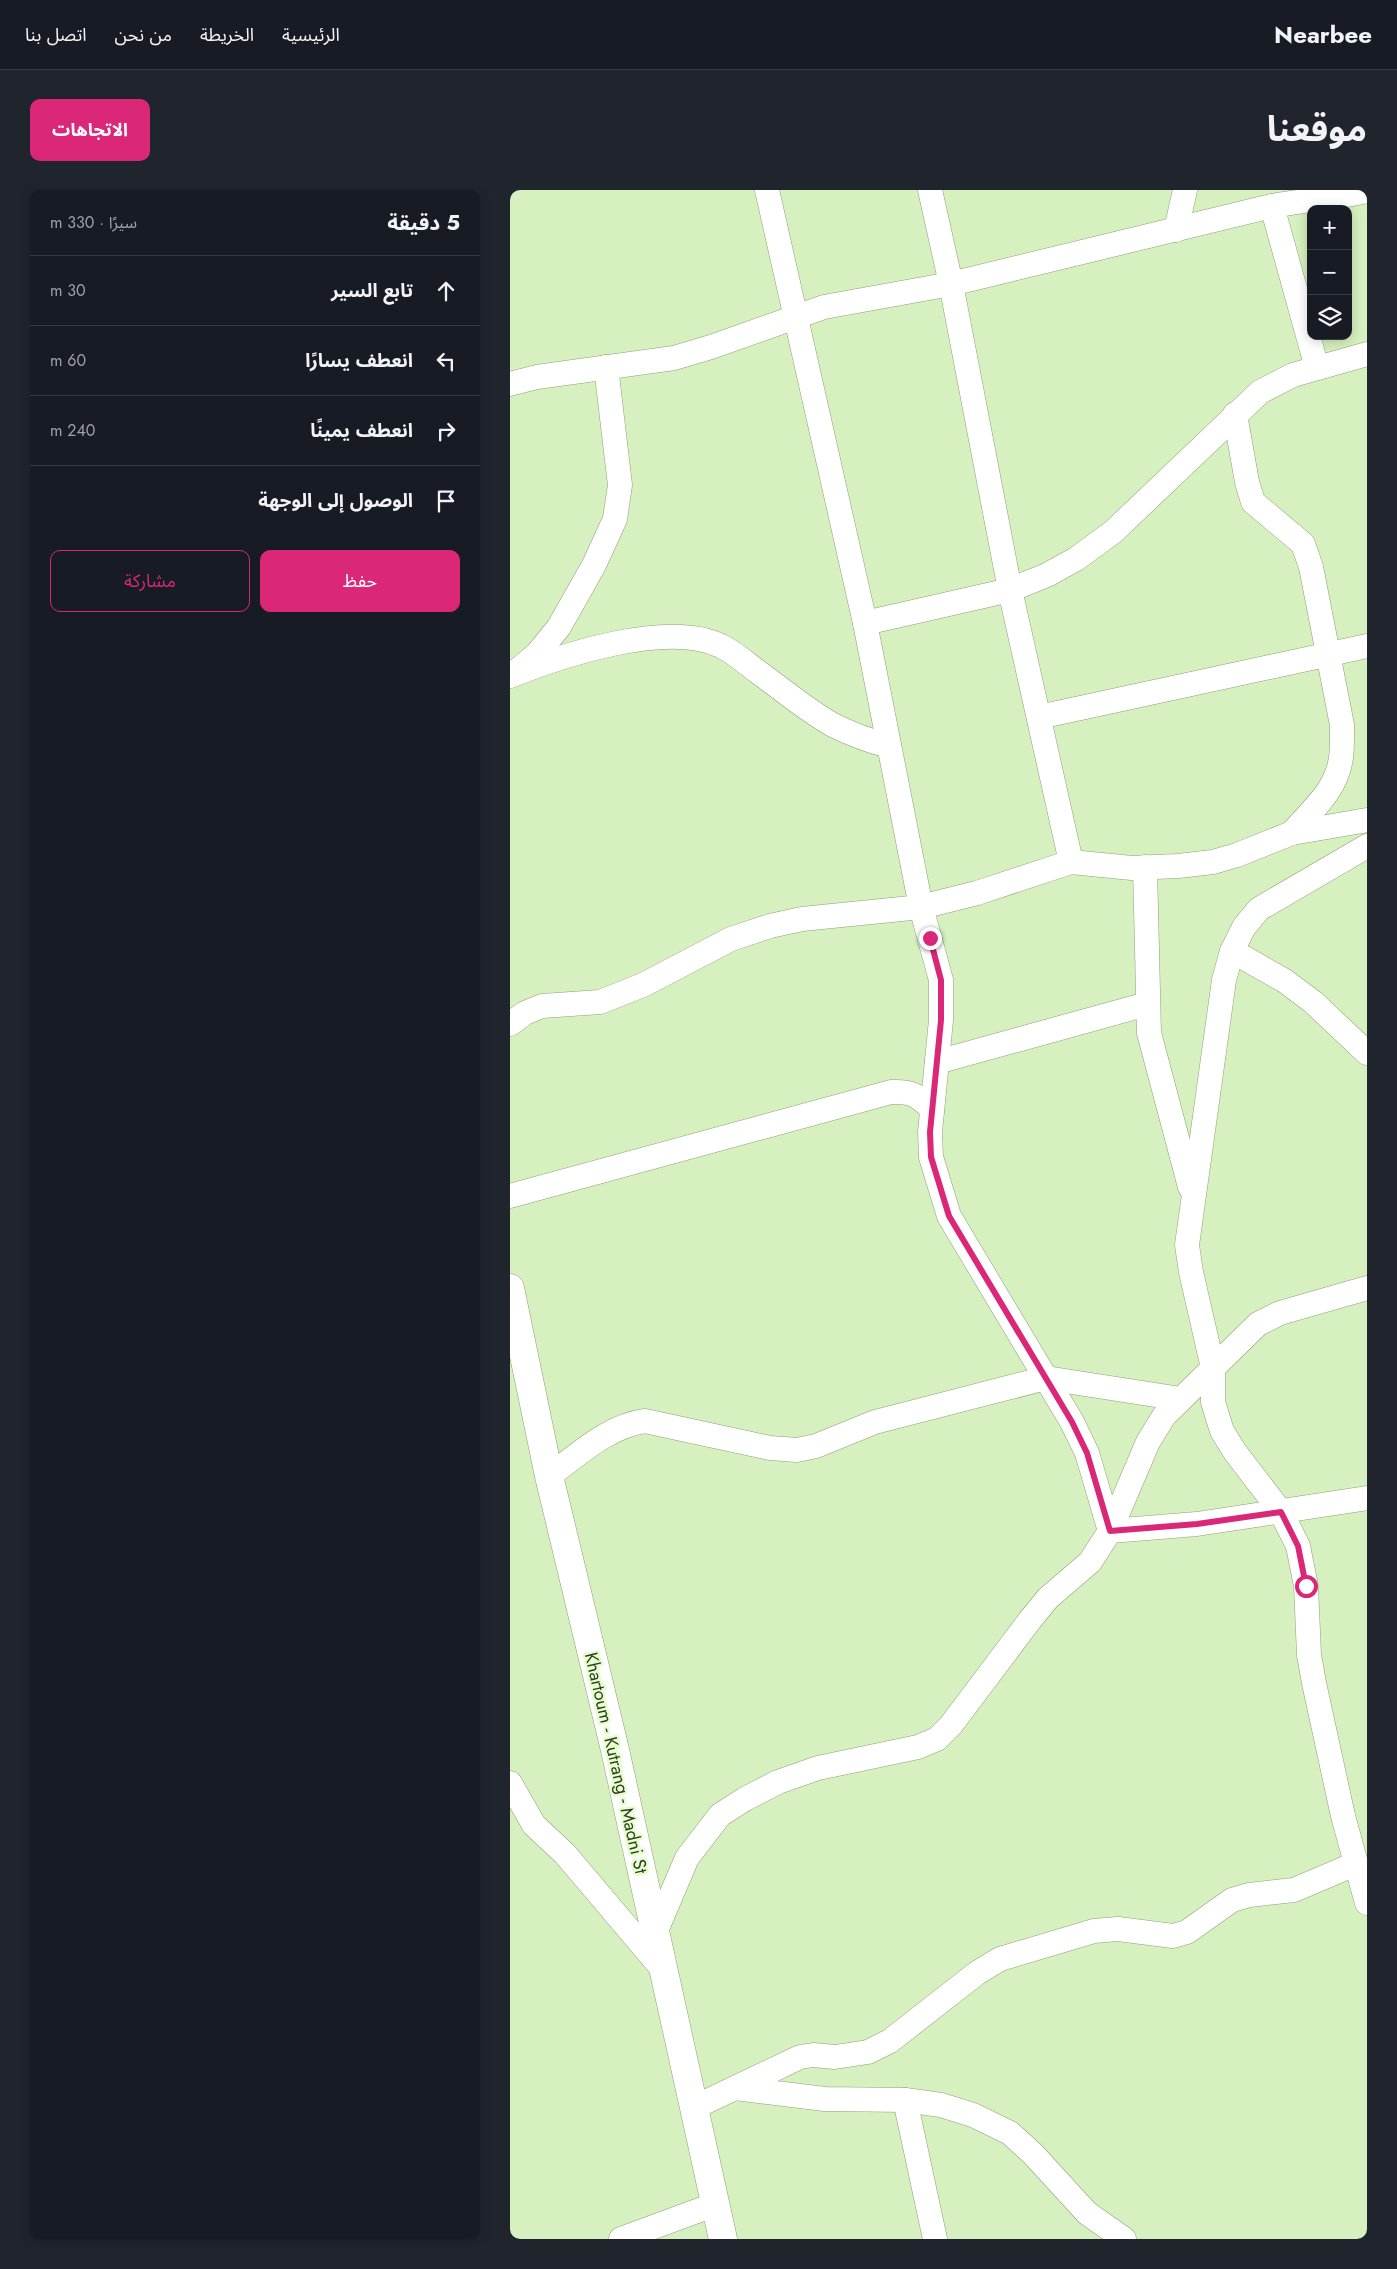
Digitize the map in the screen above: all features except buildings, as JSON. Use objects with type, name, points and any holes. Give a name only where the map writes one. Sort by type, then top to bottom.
[{"type":"highway","name":"Khartoum - Kutrang - Madni St","points":[[510,1288],[549,1476],[614,1750],[654,1932],[665,1972],[723,2239]]},
{"type":"street","points":[[767,190],[865,623],[922,907],[941,980],[941,1020],[930,1132],[931,1157],[949,1216],[1072,1422],[1087,1453],[1110,1531]]},
{"type":"street","points":[[930,190],[951,284],[1010,590],[1071,862]]},
{"type":"street","points":[[1176,230],[1186,190]]},
{"type":"street","points":[[510,384],[536,378],[684,355],[712,347],[794,316],[832,305],[951,284],[1299,200],[1329,199],[1365,191]]},
{"type":"street","points":[[1272,206],[1317,368]]},
{"type":"street","points":[[865,623],[1010,590],[1047,575],[1076,559],[1113,532],[1260,392],[1293,375],[1367,354]]},
{"type":"street","points":[[511,675],[537,654],[559,627],[594,565],[615,519],[620,485],[606,368]]},
{"type":"street","points":[[1235,414],[1247,482],[1253,502],[1303,544],[1311,567],[1342,725],[1342,751],[1337,776],[1328,791],[1292,832]]},
{"type":"street","points":[[511,675],[588,650],[622,642],[657,637],[698,638],[721,646],[832,724],[865,740],[889,746]]},
{"type":"street","points":[[1038,717],[1367,646]]},
{"type":"street","points":[[510,1024],[524,1014],[542,1006],[600,1002],[643,985],[731,939],[770,926],[802,919],[922,907],[977,893],[1071,862],[1145,867],[1213,862],[1237,855],[1292,832],[1367,820]]},
{"type":"street","points":[[1367,846],[1259,909],[1244,926],[1232,951],[1224,980],[1187,1245],[1191,1272],[1213,1368],[1213,1402],[1222,1431],[1235,1452],[1281,1512],[1298,1546],[1306,1586],[1309,1655],[1355,1864],[1367,1903]]},
{"type":"street","points":[[1145,867],[1149,1033],[1193,1196]]},
{"type":"street","points":[[1232,951],[1285,981],[1313,1002],[1367,1053]]},
{"type":"street","points":[[937,1062],[1147,1004]]},
{"type":"street","points":[[510,1196],[891,1092],[905,1091],[916,1095],[932,1109]]},
{"type":"street","points":[[654,1932],[687,1858],[720,1815],[745,1799],[778,1782],[810,1770],[918,1747],[937,1738],[951,1725],[1048,1598],[1090,1562],[1110,1531],[1148,1442],[1164,1416],[1258,1324],[1280,1314],[1367,1288]]},
{"type":"street","points":[[549,1476],[612,1432],[629,1423],[645,1421],[770,1448],[797,1450],[816,1446],[875,1422],[1046,1378],[1181,1400]]},
{"type":"street","points":[[1110,1531],[1197,1524],[1367,1498]]},
{"type":"street","points":[[510,1783],[534,1825],[565,1854],[665,1972]]},
{"type":"street","points":[[695,2106],[800,2057],[813,2055],[835,2057],[868,2052],[890,2041],[977,1973],[1000,1959],[1094,1931],[1118,1929],[1144,1934],[1174,1936],[1187,1932],[1232,1900],[1249,1895],[1294,1890],[1355,1864]]},
{"type":"street","points":[[735,2088],[825,2099],[905,2100],[941,2105],[973,2115],[1010,2133],[1033,2154],[1087,2213],[1116,2236]]},
{"type":"street","points":[[905,2100],[934,2239]]},
{"type":"street","points":[[621,2239],[716,2204]]},
{"type":"route","points":[[930,938],[941,980],[941,1020],[930,1132],[931,1157],[937,1181],[949,1216],[1072,1422],[1087,1453],[1110,1531],[1197,1524],[1281,1512],[1298,1546],[1306,1586]]}]
